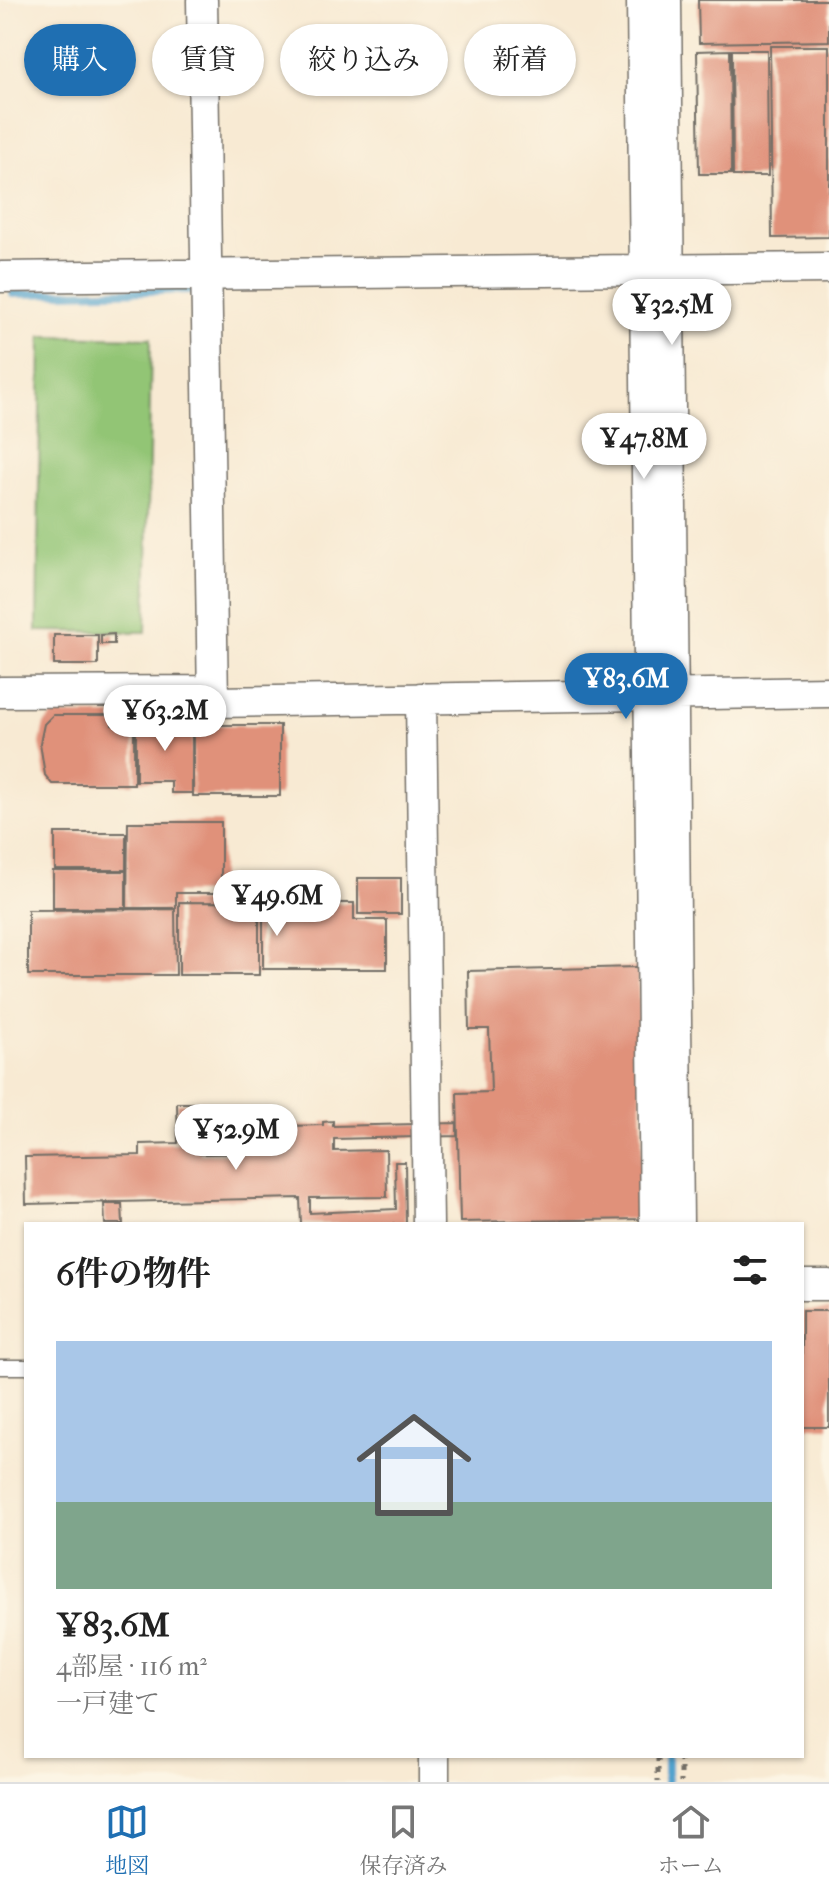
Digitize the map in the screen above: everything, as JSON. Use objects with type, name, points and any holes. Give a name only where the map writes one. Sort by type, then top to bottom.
[{"type":"street","points":[[202,0],[213,702],[829,692]]},
{"type":"street","points":[[642,0],[657,270]]},
{"type":"street","points":[[655,1222],[660,693],[657,270],[666,0]]},
{"type":"street","points":[[0,277],[829,268]]},
{"type":"street","points":[[0,692],[213,691]]},
{"type":"street","points":[[660,693],[678,1222]]},
{"type":"street","points":[[421,698],[428,1222]]},
{"type":"street","points":[[804,1285],[829,1285]]},
{"type":"street","points":[[434,1758],[434,1782]]},
{"type":"lane","points":[[0,1367],[24,1367]]},
{"type":"path","points":[[658,1758],[658,1782]]},
{"type":"path","points":[[681,1758],[681,1782]]},
{"type":"green space","points":[[41,336],[151,338],[146,632],[37,631]]},
{"type":"building","points":[[698,0],[829,0],[829,41],[699,43]]},
{"type":"building","points":[[770,46],[829,46],[829,237],[772,238]]},
{"type":"building","points":[[730,50],[731,174],[699,174],[697,51]]},
{"type":"building","points":[[732,50],[767,50],[768,176],[733,176]]},
{"type":"building","points":[[114,634],[114,644],[101,644],[101,635]]},
{"type":"building","points":[[54,635],[98,635],[98,665],[54,665]]},
{"type":"building","points":[[53,715],[112,715],[112,725],[134,726],[134,784],[52,784],[45,775],[40,743],[44,724]]},
{"type":"building","points":[[156,715],[167,715],[167,722],[192,722],[192,793],[171,793],[171,781],[136,781],[136,722],[156,722]]},
{"type":"building","points":[[193,725],[280,725],[280,796],[193,796]]},
{"type":"building","points":[[128,822],[221,822],[221,893],[176,893],[176,908],[127,908]]},
{"type":"building","points":[[55,833],[126,833],[126,870],[55,870]]},
{"type":"building","points":[[53,871],[126,871],[126,908],[53,908]]},
{"type":"building","points":[[358,878],[401,878],[401,914],[358,914]]},
{"type":"building","points":[[179,902],[354,903],[354,920],[387,920],[387,969],[263,969],[263,919],[259,919],[259,975],[179,975]]},
{"type":"building","points":[[175,909],[176,975],[28,975],[28,910]]},
{"type":"building","points":[[638,967],[644,1219],[460,1222],[457,1093],[491,1092],[489,1029],[469,1029],[468,971]]},
{"type":"building","points":[[177,1103],[199,1103],[200,1154],[288,1152],[288,1126],[323,1125],[323,1122],[333,1121],[333,1126],[457,1123],[457,1136],[334,1139],[334,1151],[386,1150],[387,1197],[310,1198],[310,1213],[396,1209],[395,1162],[405,1162],[406,1222],[301,1222],[300,1198],[26,1204],[25,1157],[140,1155],[140,1144],[178,1143]]},
{"type":"building","points":[[104,1204],[122,1204],[123,1222],[105,1222]]},
{"type":"building","points":[[804,1311],[829,1311],[829,1427],[804,1427]]},
{"type":"waterway","points":[[13,294],[191,290]]},
{"type":"waterway","points":[[667,1758],[667,1782]]}]
